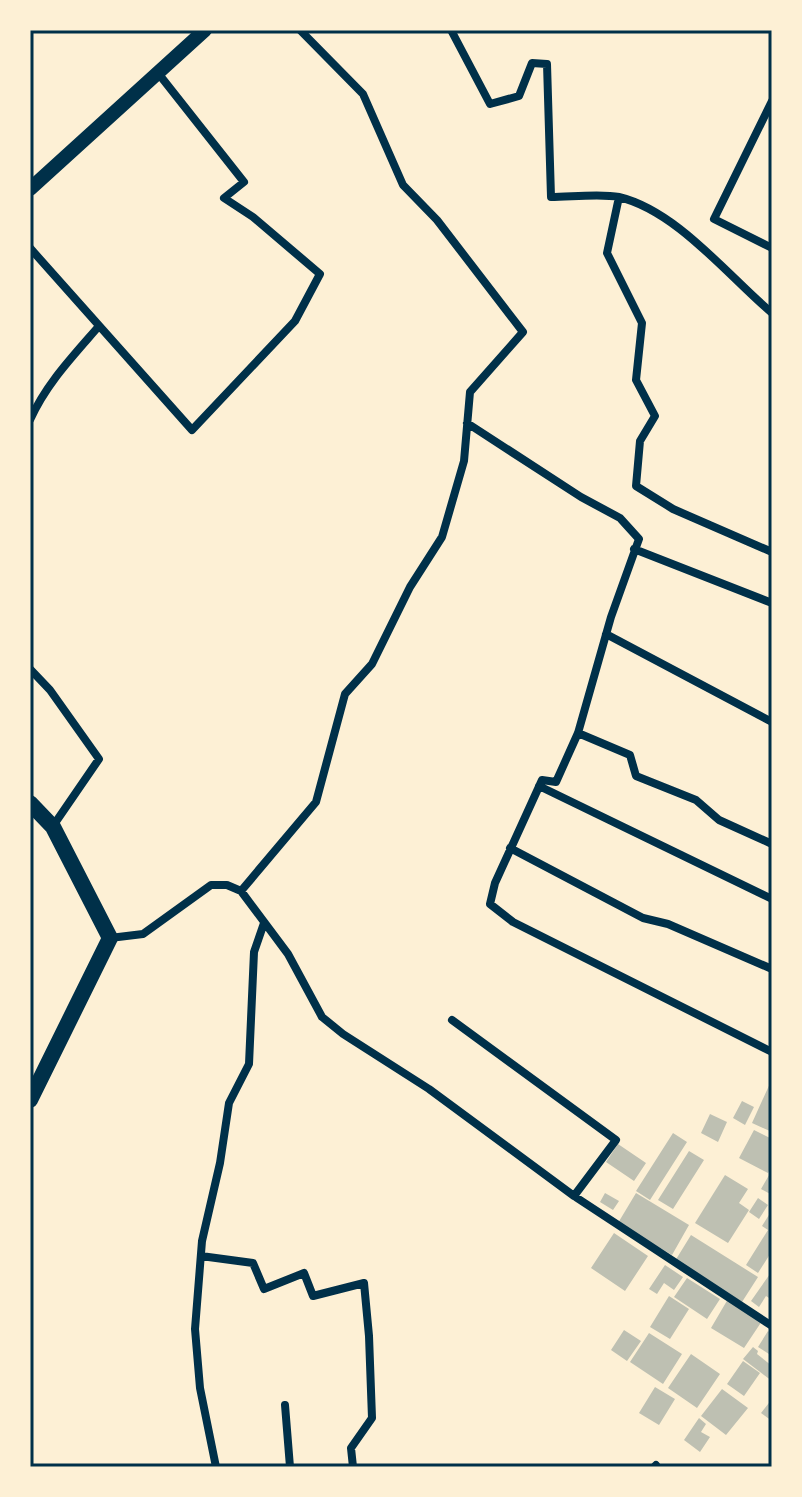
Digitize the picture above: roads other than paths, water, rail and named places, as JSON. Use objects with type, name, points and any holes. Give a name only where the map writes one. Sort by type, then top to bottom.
[{"type":"main road","points":[[30,803],[53,827],[110,938],[33,1089]]},
{"type":"street","points":[[30,189],[205,30]]},
{"type":"street","points":[[241,891],[316,802],[345,694],[372,664],[410,587],[442,537],[464,461],[470,392],[523,332],[437,220],[403,185],[363,94],[300,30]]},
{"type":"street","points":[[451,30],[490,104],[519,96],[532,63],[547,64],[551,197],[619,197],[657,214],[700,245],[772,313]]},
{"type":"street","points":[[30,248],[192,430],[295,321],[320,274],[253,217],[224,198],[244,182],[158,73]]},
{"type":"street","points":[[772,101],[714,219],[772,248]]},
{"type":"street","points":[[619,197],[607,253],[642,323],[636,380],[655,416],[640,441],[636,486],[686,515],[772,552]]},
{"type":"street","points":[[30,420],[38,401],[99,326]]},
{"type":"street","points":[[467,423],[581,497],[620,518],[639,539],[606,634],[578,733],[556,782],[542,780],[495,883],[490,904],[513,922],[772,1052]]},
{"type":"street","points":[[634,549],[772,603]]},
{"type":"street","points":[[606,634],[772,722]]},
{"type":"street","points":[[30,669],[50,690],[99,759],[53,827]]},
{"type":"street","points":[[578,733],[630,755],[636,776],[696,800],[719,820],[772,844]]},
{"type":"street","points":[[539,786],[772,899]]},
{"type":"street","points":[[510,848],[643,918],[668,924],[772,969]]},
{"type":"street","points":[[110,938],[143,934],[211,885],[227,885],[241,891],[288,954],[322,1017],[429,1089],[574,1196],[772,1326]]},
{"type":"street","points":[[216,1467],[200,1388],[195,1329],[202,1241],[220,1163],[229,1103],[249,1064],[254,952],[264,923]]},
{"type":"street","points":[[452,1020],[616,1140],[574,1196]]},
{"type":"street","points":[[201,1256],[253,1263],[264,1289],[304,1273],[313,1296],[364,1283],[372,1418],[351,1448],[353,1467]]},
{"type":"street","points":[[285,1405],[290,1467]]}]
